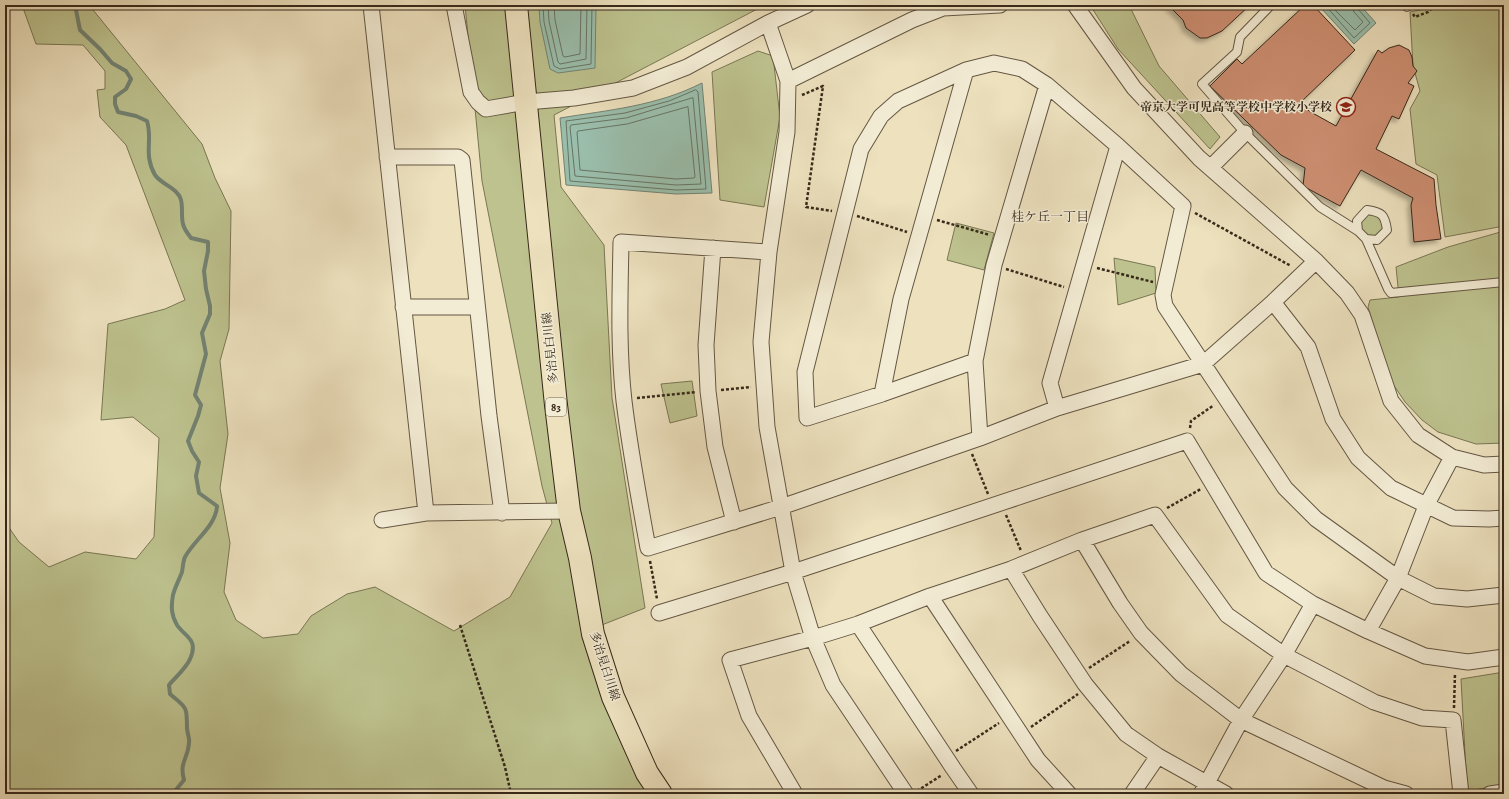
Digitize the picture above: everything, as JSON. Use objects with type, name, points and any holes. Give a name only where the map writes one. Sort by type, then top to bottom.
[{"type":"main road","name":"多治見白川線","points":[[516,5],[556,405],[569,511],[580,558],[593,634],[613,697],[647,773],[661,794]]},
{"type":"street","points":[[371,5],[426,513]]},
{"type":"street","points":[[454,5],[470,92],[486,109],[526,102],[574,98],[633,88],[687,66],[768,23],[807,5]]},
{"type":"street","points":[[788,81],[912,20],[943,8],[1000,5]]},
{"type":"street","points":[[1075,5],[1134,88],[1198,158],[1316,261],[1346,293],[1362,315],[1391,401],[1418,436],[1452,457],[1484,465],[1504,464]]},
{"type":"street","points":[[768,23],[788,81],[786,132],[769,252],[761,342],[767,427],[793,572],[813,638],[833,685],[906,794]]},
{"type":"street","points":[[975,361],[882,394],[807,418],[805,372],[861,149],[881,116],[898,101],[966,70],[994,63],[1022,70],[1047,85],[1118,146],[1183,206],[1162,295],[1165,306],[1285,488],[1316,519],[1398,578],[1434,596],[1467,599],[1504,595]]},
{"type":"street","points":[[882,394],[901,299],[966,70]]},
{"type":"street","points":[[974,440],[975,361],[994,265],[1047,85]]},
{"type":"street","points":[[1210,168],[1245,133]]},
{"type":"street","points":[[1057,408],[1050,383],[1118,146]]},
{"type":"street","points":[[387,157],[458,157],[462,160],[502,512]]},
{"type":"street","points":[[769,252],[621,242],[619,329],[624,399],[648,548],[782,507],[974,440],[1057,408],[1204,364],[1316,261]]},
{"type":"street","points":[[713,248],[706,345],[708,391],[716,447],[734,522]]},
{"type":"street","points":[[1273,302],[1308,347],[1333,419],[1358,458],[1391,488],[1453,518],[1504,518]]},
{"type":"street","points":[[403,307],[478,307]]},
{"type":"street","points":[[659,614],[793,572],[1187,441],[1266,573],[1313,604],[1368,631],[1425,656],[1468,662],[1504,658]]},
{"type":"street","points":[[1368,631],[1398,578],[1426,506],[1452,457]]},
{"type":"street","points":[[382,520],[426,513],[569,511]]},
{"type":"street","points":[[795,794],[749,716],[730,660],[813,638],[858,624],[930,596],[1011,568],[1082,540],[1155,515],[1227,615],[1284,656],[1374,702],[1422,718],[1453,720],[1461,794]]},
{"type":"street","points":[[1082,540],[1120,603],[1141,633],[1181,674],[1241,720],[1384,788],[1406,794]]},
{"type":"street","points":[[1011,568],[1078,674],[1126,734],[1204,789],[1226,794]]},
{"type":"street","points":[[930,596],[1038,760],[1069,794]]},
{"type":"street","points":[[1204,789],[1241,720],[1284,656],[1313,604]]},
{"type":"street","points":[[858,624],[971,794]]},
{"type":"street","points":[[1132,794],[1158,756]]},
{"type":"street","points":[[1490,794],[1504,792]]},
{"type":"lane","points":[[1271,5],[1240,38],[1237,52],[1202,84],[1245,133],[1320,207],[1358,231],[1366,239],[1388,289],[1392,293],[1504,282]]},
{"type":"lane","points":[[1358,231],[1357,220],[1367,210],[1378,212],[1386,220],[1387,230],[1377,240],[1366,239]]},
{"type":"path","points":[[1406,6],[1415,17],[1428,12],[1435,5]]},
{"type":"path","points":[[787,101],[823,86],[806,207],[845,212],[919,236]]},
{"type":"path","points":[[1183,206],[1304,273]]},
{"type":"path","points":[[925,217],[1002,238]]},
{"type":"path","points":[[1084,264],[1165,285]]},
{"type":"path","points":[[994,265],[1076,291]]},
{"type":"path","points":[[1187,441],[1191,421],[1225,397]]},
{"type":"path","points":[[974,440],[997,504],[1026,562]]},
{"type":"path","points":[[1155,515],[1212,482]]},
{"type":"path","points":[[648,548],[659,614]]},
{"type":"path","points":[[460,625],[505,767],[510,794]]},
{"type":"path","points":[[1078,674],[1141,633]]},
{"type":"path","points":[[1453,720],[1456,660]]},
{"type":"path","points":[[1020,734],[1088,688]]},
{"type":"path","points":[[912,794],[949,763],[1010,717]]},
{"type":"green space","points":[[22,5],[89,5],[202,144],[215,178],[231,211],[229,329],[220,361],[228,434],[220,488],[230,543],[224,592],[236,620],[263,638],[298,634],[311,616],[347,594],[375,587],[454,631],[510,597],[552,523],[542,486],[482,181],[465,5],[765,5],[554,115],[561,187],[604,245],[612,398],[645,608],[584,632],[651,794],[5,794],[5,522],[19,542],[49,567],[85,552],[136,559],[154,537],[159,438],[133,417],[101,420],[108,324],[165,309],[185,300],[126,145],[100,117],[97,90],[105,89],[105,71],[83,45],[36,44]]},
{"type":"green space","points":[[1090,5],[1129,5],[1159,66],[1220,137],[1210,149],[1118,49]]},
{"type":"green space","points":[[1445,5],[1504,5],[1504,226],[1445,237],[1437,175],[1416,164],[1410,109],[1420,91],[1413,66],[1410,12]]},
{"type":"green space","points":[[758,51],[773,56],[780,117],[764,207],[720,200],[712,72]]},
{"type":"green space","points":[[1367,210],[1378,211],[1387,230],[1377,240],[1366,239],[1357,221]]},
{"type":"green space","points":[[956,223],[994,233],[984,270],[947,260]]},
{"type":"green space","points":[[1504,231],[1504,443],[1476,444],[1438,432],[1422,420],[1405,402],[1391,381],[1368,307],[1370,300],[1399,297],[1396,267],[1448,247]]},
{"type":"green space","points":[[1114,258],[1155,267],[1156,293],[1118,305]]},
{"type":"green space","points":[[692,381],[697,416],[670,423],[661,384]]},
{"type":"green space","points":[[1504,672],[1504,785],[1467,791],[1461,679]]},
{"type":"water","points":[[539,5],[596,5],[595,68],[558,73],[550,69],[540,22]]},
{"type":"water","points":[[1322,5],[1360,5],[1376,23],[1354,44],[1320,7]]},
{"type":"water","points":[[702,83],[712,193],[676,194],[566,185],[560,118],[650,102],[685,91]]},
{"type":"building","points":[[1168,5],[1250,5],[1222,31],[1207,38],[1200,38],[1186,28],[1183,20]]},
{"type":"building","points":[[1305,5],[1313,5],[1355,50],[1300,103],[1309,111],[1336,126],[1378,50],[1382,53],[1389,48],[1399,45],[1409,50],[1412,57],[1413,66],[1417,71],[1408,83],[1414,86],[1399,119],[1392,116],[1376,149],[1434,179],[1441,239],[1414,242],[1411,205],[1413,198],[1361,170],[1340,206],[1303,186],[1305,168],[1281,155],[1210,86],[1237,59],[1242,64]]},
{"type":"waterway","points":[[75,5],[80,30],[112,63],[126,71],[131,79],[126,89],[115,97],[115,104],[118,112],[136,116],[147,121],[149,128],[149,154],[151,167],[155,175],[177,192],[182,203],[182,218],[184,226],[191,238],[208,242],[208,251],[204,271],[210,314],[202,333],[206,354],[195,395],[201,405],[188,441],[199,462],[196,476],[199,493],[217,506],[213,520],[185,557],[182,572],[172,599],[172,610],[175,621],[180,629],[190,639],[193,647],[184,669],[169,685],[170,694],[186,711],[189,739],[183,765],[184,780],[175,791],[176,794]]},
{"type":"place","name":"帝京大学可児高等学校中学校小学校","points":[[1346,107]]},
{"type":"district","name":"桂ケ丘一丁目","points":[[1050,216]]}]
